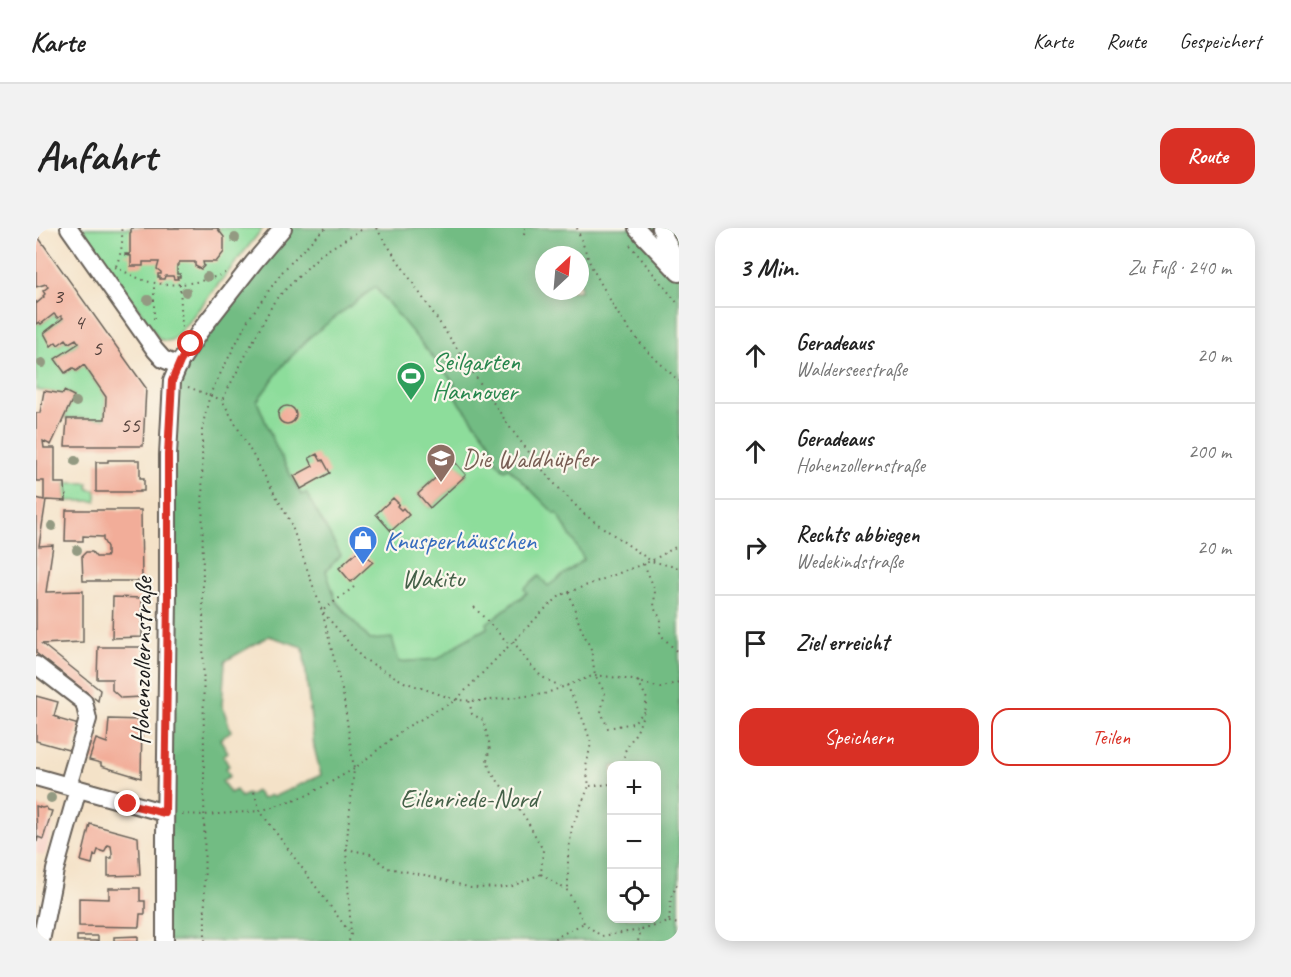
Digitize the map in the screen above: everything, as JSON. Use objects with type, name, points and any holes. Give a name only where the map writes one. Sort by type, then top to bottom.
[{"type":"street","points":[[69,228],[110,273],[158,354],[179,378],[195,338],[283,228]]},
{"type":"street","points":[[660,228],[679,266]]},
{"type":"street","points":[[640,234],[679,273]]},
{"type":"street","name":"Hohenzollernstraße","points":[[165,941],[168,455],[179,378]]},
{"type":"street","points":[[36,665],[84,702],[88,719],[41,941]]},
{"type":"street","points":[[36,777],[165,813]]},
{"type":"path","points":[[121,228],[120,256],[110,273],[130,274],[154,283],[180,284],[198,282],[254,262]]},
{"type":"path","points":[[205,941],[202,428],[210,394],[248,320],[282,272],[326,228]]},
{"type":"path","points":[[222,400],[275,300],[321,254],[364,228]]},
{"type":"path","points":[[376,228],[511,429],[549,478],[585,515],[651,561],[679,568]]},
{"type":"path","points":[[524,235],[525,228]]},
{"type":"path","points":[[577,228],[591,266],[621,318],[647,351],[679,381]]},
{"type":"path","points":[[640,234],[679,305]]},
{"type":"path","points":[[153,322],[154,283]]},
{"type":"path","points":[[180,284],[182,335]]},
{"type":"path","points":[[179,378],[222,400],[290,521],[322,611],[343,694],[354,769],[346,849],[351,940]]},
{"type":"path","points":[[165,813],[204,815],[260,811],[308,795],[354,769],[405,728],[456,700],[561,595],[644,564],[679,545]]},
{"type":"path","points":[[644,564],[655,590],[654,608],[661,619],[660,634],[679,654]]},
{"type":"path","points":[[322,611],[354,587]]},
{"type":"path","points":[[569,592],[591,650],[595,675],[605,693],[601,712],[608,728],[633,723],[644,712]]},
{"type":"path","points":[[474,607],[510,645]]},
{"type":"path","points":[[322,611],[362,658],[404,682],[456,700],[482,701],[544,694],[595,675],[638,681],[660,688],[679,682]]},
{"type":"path","points":[[513,641],[542,677],[562,687]]},
{"type":"path","points":[[624,761],[625,751],[638,729],[647,699],[638,681]]},
{"type":"path","points":[[567,685],[591,743],[586,767],[589,786],[572,827],[568,857],[568,891],[584,923],[601,936],[640,930],[669,922],[679,924]]},
{"type":"path","points":[[469,700],[472,714],[483,720],[490,747],[487,761],[490,772],[525,817],[543,850],[541,874]]},
{"type":"path","points":[[589,786],[607,784]]},
{"type":"path","points":[[254,792],[260,811],[351,934]]},
{"type":"path","points":[[346,849],[371,854],[387,868],[430,876],[471,888],[510,887],[541,874]]},
{"type":"path","points":[[541,874],[568,891]]},
{"type":"path","points":[[669,922],[671,897],[679,882]]},
{"type":"path","points":[[549,941],[584,923]]},
{"type":"path","points":[[638,941],[640,930]]},
{"type":"shaded area","points":[[36,819],[53,824],[43,856],[36,853]]},
{"type":"green space","points":[[82,228],[263,228],[186,325],[172,340],[166,341],[159,339]]},
{"type":"green space","name":"Eilenriede-Nord","points":[[283,228],[679,228],[679,941],[165,941],[172,381]],"holes":[[[375,287],[455,384],[450,390],[492,445],[487,451],[504,470],[509,468],[555,514],[557,513],[584,559],[548,586],[539,576],[524,589],[527,593],[487,623],[487,628],[438,659],[399,662],[392,638],[370,640],[336,601],[326,571],[341,555],[306,493],[301,495],[276,447],[257,401],[284,364],[311,336]],[[269,636],[303,647],[314,747],[321,775],[273,797],[270,795],[262,799],[256,791],[241,797],[236,790],[230,793],[222,781],[230,776],[226,768],[229,766],[223,756],[228,752],[220,739],[231,731],[222,705],[225,661]]]},
{"type":"green space","name":"Wakitu","points":[[375,287],[455,384],[450,390],[492,445],[487,451],[509,468],[555,513],[557,512],[584,559],[548,587],[539,577],[525,589],[527,592],[487,623],[487,628],[438,659],[398,662],[370,640],[336,601],[325,571],[306,493],[302,496],[276,447],[257,401],[284,364],[311,336]],"holes":[[[453,461],[466,475],[430,508],[418,494]]]},
{"type":"green space","points":[[54,314],[58,318],[61,316],[63,318],[44,333],[51,345],[56,342],[59,345],[66,339],[69,343],[76,339],[79,343],[55,359],[65,373],[73,368],[76,371],[84,365],[106,397],[105,419],[64,418],[74,396],[65,391],[63,394],[36,390],[36,324],[39,322],[41,324]]},
{"type":"green space","points":[[65,483],[88,483],[88,488],[96,490],[96,501],[66,501]]},
{"type":"building","points":[[131,228],[217,228],[224,237],[224,252],[216,262],[203,262],[204,266],[201,269],[195,266],[195,262],[179,262],[177,274],[180,274],[180,277],[177,277],[178,279],[165,276],[164,279],[160,279],[158,274],[161,272],[157,269],[159,262],[143,262],[143,266],[131,266],[131,256],[125,254],[130,254]]},
{"type":"building","points":[[36,234],[146,388],[143,446],[65,446],[67,419],[105,419],[106,397],[84,365],[76,371],[73,368],[65,373],[55,359],[79,343],[76,339],[69,343],[66,339],[58,345],[56,342],[51,346],[44,333],[63,318],[61,316],[58,318],[54,314],[41,324],[39,322],[36,324],[36,301],[37,303],[44,297],[43,291],[48,287],[46,284],[36,287]]},
{"type":"building","points":[[44,391],[63,394],[64,391],[74,396],[51,445],[43,441],[44,448],[55,448],[55,483],[65,483],[66,501],[46,500],[39,546],[53,545],[46,592],[83,591],[83,642],[42,644],[100,690],[98,701],[36,653],[36,498],[44,500],[44,481],[36,481],[36,413],[40,413]]},
{"type":"building","points":[[283,406],[291,406],[296,411],[294,422],[283,424],[278,419],[278,411]]},
{"type":"building","points":[[317,454],[330,473],[301,489],[294,476],[313,466],[309,458]]},
{"type":"building","points":[[108,460],[140,460],[140,478],[144,478],[144,491],[96,492],[96,462],[108,462]]},
{"type":"building","points":[[454,461],[466,475],[430,508],[418,494]]},
{"type":"building","points":[[393,498],[399,504],[397,506],[401,510],[403,508],[409,515],[391,531],[376,514]]},
{"type":"building","points":[[66,510],[141,510],[142,581],[83,581],[82,556],[86,552],[92,552],[96,557],[106,557],[107,547],[103,537],[83,536],[83,541],[65,541]]},
{"type":"building","points":[[360,549],[373,562],[351,582],[339,568]]},
{"type":"building","points":[[113,597],[142,598],[142,637],[112,638]]},
{"type":"building","points":[[98,647],[142,647],[142,697],[121,698],[112,690],[112,679],[97,679]]},
{"type":"building","points":[[36,696],[58,702],[54,716],[79,725],[72,751],[36,741]]},
{"type":"building","points":[[109,719],[142,720],[141,778],[89,760],[96,739],[107,743]]},
{"type":"building","points":[[36,806],[46,807],[52,811],[43,839],[38,837],[37,842]]},
{"type":"building","points":[[90,824],[138,837],[140,875],[108,876],[108,858],[112,858],[112,853],[111,846],[108,845],[104,852],[98,850],[92,864],[81,861]]},
{"type":"building","points":[[109,888],[140,888],[140,901],[145,901],[145,914],[140,914],[139,927],[79,926],[79,898],[109,899]]},
{"type":"building","points":[[77,936],[98,936],[98,941],[77,941]]},
{"type":"building","points":[[138,936],[138,941],[114,941],[114,937]]},
{"type":"place","name":"Seilgarten Hannover","points":[[411,402]]},
{"type":"place","name":"Die Waldhüpfer","points":[[441,484]]},
{"type":"place","name":"Knusperhäuschen","points":[[363,566]]},
{"type":"route","points":[[128,804],[165,813],[168,455],[172,381],[191,344]]}]
